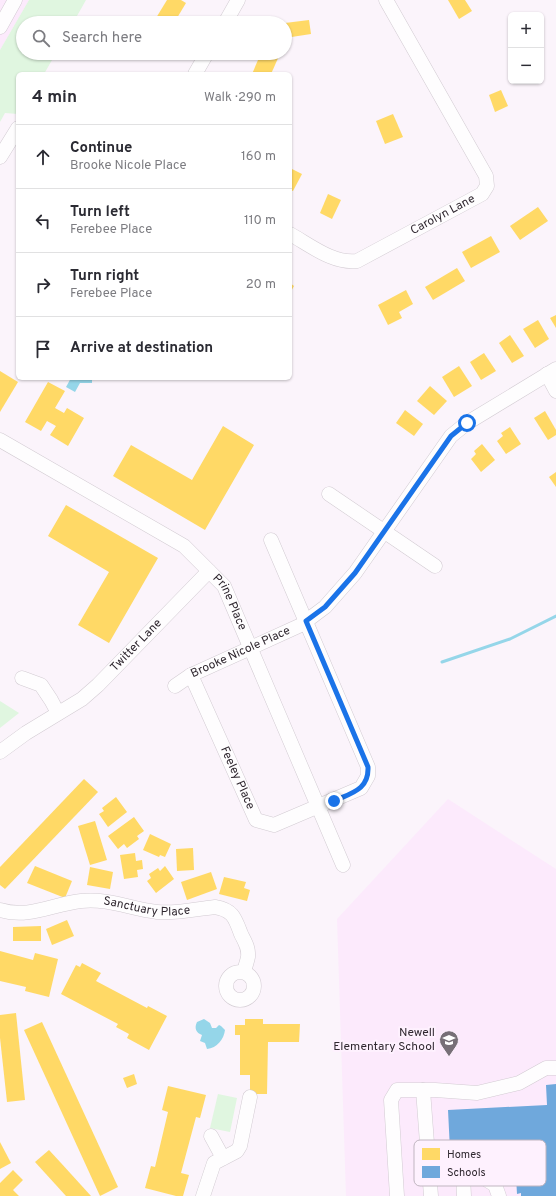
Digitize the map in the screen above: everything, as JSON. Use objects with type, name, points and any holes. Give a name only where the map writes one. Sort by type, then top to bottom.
[{"type":"street","points":[[0,27],[15,0]]},
{"type":"street","points":[[229,16],[238,0]]},
{"type":"street","name":"Carolyn Lane","points":[[292,235],[333,258],[342,261],[357,261],[482,194],[487,186],[486,176],[386,0]]},
{"type":"street","points":[[196,72],[203,60]]},
{"type":"street","points":[[0,157],[16,131]]},
{"type":"street","points":[[551,372],[556,391]]},
{"type":"street","name":"Brooke Nicole Place","points":[[175,686],[192,675],[300,625],[325,607],[355,573],[451,436],[467,423],[551,372]]},
{"type":"street","name":"Prine Place","points":[[0,440],[184,546],[224,586],[343,865]]},
{"type":"street","points":[[329,494],[435,566]]},
{"type":"street","points":[[271,540],[368,767],[368,776],[361,788],[318,807]]},
{"type":"street","name":"Twitter Lane","points":[[0,752],[26,733],[82,699],[98,685],[209,571]]},
{"type":"street","name":"Feeley Place","points":[[192,675],[256,820],[274,825],[318,807]]},
{"type":"street","points":[[22,678],[41,685],[58,713]]},
{"type":"street","name":"Sanctuary Place","points":[[0,910],[10,913],[26,913],[75,902],[96,900],[110,901],[156,912],[172,913],[215,907],[221,908],[229,911],[236,920],[248,946],[248,958],[244,972]]},
{"type":"street","points":[[397,1196],[391,1100],[397,1090],[477,1093],[519,1083],[546,1068],[556,1068]]},
{"type":"street","points":[[424,1090],[427,1140]]},
{"type":"street","points":[[203,1196],[214,1163],[237,1151],[240,1146],[250,1096]]},
{"type":"street","points":[[211,1136],[222,1158]]},
{"type":"street","points":[[430,1186],[431,1196]]},
{"type":"street","points":[[464,1186],[464,1196]]},
{"type":"street","points":[[495,1186],[500,1196]]},
{"type":"shaded area","points":[[0,0],[29,0],[20,16],[16,16],[16,22],[0,50]]},
{"type":"shaded area","name":"Newell Elementary School","points":[[448,799],[556,869],[556,1196],[346,1196],[337,919]]},
{"type":"green space","points":[[29,0],[86,0],[77,16],[20,16]]},
{"type":"green space","points":[[16,22],[16,60],[52,60],[45,72],[16,72],[16,114],[5,113],[0,122],[0,50]]},
{"type":"green space","points":[[0,701],[19,713],[0,728]]},
{"type":"green space","points":[[218,1094],[237,1098],[230,1132],[210,1128]]},
{"type":"water","points":[[70,380],[92,380],[92,383],[80,383],[75,392],[66,387]]},
{"type":"water","points":[[204,1019],[210,1023],[212,1028],[216,1028],[219,1025],[225,1030],[223,1037],[217,1045],[207,1049],[205,1043],[200,1041],[202,1035],[197,1032],[196,1028],[197,1022]]},
{"type":"building: Homes","points":[[167,0],[181,0],[186,3],[178,16],[157,16]]},
{"type":"building: Homes","points":[[448,0],[465,0],[472,11],[459,19]]},
{"type":"building: Homes","points":[[309,20],[311,34],[292,37],[292,22]]},
{"type":"building: Homes","points":[[258,60],[277,60],[272,72],[253,72]]},
{"type":"building: Homes","points":[[501,90],[508,106],[495,112],[489,95]]},
{"type":"building: Homes","points":[[393,114],[403,137],[385,144],[376,121]]},
{"type":"building: Homes","points":[[292,169],[302,174],[292,191]]},
{"type":"building: Homes","points":[[328,194],[341,200],[332,219],[320,213]]},
{"type":"building: Homes","points":[[538,207],[548,221],[520,240],[510,226]]},
{"type":"building: Homes","points":[[491,236],[500,252],[471,268],[462,252]]},
{"type":"building: Homes","points":[[457,268],[465,281],[433,300],[425,287]]},
{"type":"building: Homes","points":[[406,290],[413,304],[399,312],[402,318],[388,325],[378,305]]},
{"type":"building: Homes","points":[[556,315],[556,328],[550,318]]},
{"type":"building: Homes","points":[[538,320],[549,339],[535,348],[523,329]]},
{"type":"building: Homes","points":[[510,335],[524,356],[512,363],[499,343]]},
{"type":"building: Homes","points":[[484,353],[496,371],[481,380],[470,362]]},
{"type":"building: Homes","points":[[459,366],[472,386],[454,397],[442,377]]},
{"type":"building: Homes","points":[[0,371],[18,382],[0,412]]},
{"type":"building: Homes","points":[[48,382],[65,391],[55,408],[64,413],[67,408],[84,418],[68,446],[50,435],[56,426],[47,421],[41,431],[25,422]]},
{"type":"building: Homes","points":[[430,386],[447,401],[434,415],[417,401]]},
{"type":"building: Homes","points":[[405,410],[423,424],[414,436],[396,423]]},
{"type":"building: Homes","points":[[545,411],[556,430],[556,435],[548,440],[534,418]]},
{"type":"building: Homes","points":[[223,426],[254,445],[205,530],[113,476],[131,445],[192,480]]},
{"type":"building: Homes","points":[[510,427],[521,444],[506,454],[497,441],[503,436],[501,433]]},
{"type":"building: Homes","points":[[482,444],[495,460],[481,472],[471,459],[476,454],[474,451]]},
{"type":"building: Homes","points":[[556,472],[556,487],[549,477]]},
{"type":"building: Homes","points":[[66,505],[158,558],[109,643],[78,625],[109,572],[48,536]]},
{"type":"building: Homes","points":[[84,779],[98,792],[5,889],[0,885],[0,867]]},
{"type":"building: Homes","points":[[116,797],[127,812],[108,827],[99,814],[104,811],[102,808]]},
{"type":"building: Homes","points":[[134,817],[144,831],[137,836],[139,839],[127,848],[124,844],[118,849],[108,836]]},
{"type":"building: Homes","points":[[95,821],[107,860],[90,865],[78,826]]},
{"type":"building: Homes","points":[[150,834],[171,844],[165,857],[160,855],[159,857],[143,850]]},
{"type":"building: Homes","points":[[193,848],[194,870],[177,871],[176,849]]},
{"type":"building: Homes","points":[[135,853],[136,861],[142,860],[143,869],[137,870],[138,877],[124,879],[120,855]]},
{"type":"building: Homes","points":[[35,866],[72,881],[65,898],[27,883]]},
{"type":"building: Homes","points":[[165,866],[174,879],[156,893],[147,881],[151,878],[149,874],[158,868],[160,871]]},
{"type":"building: Homes","points":[[90,867],[113,872],[110,889],[87,885]]},
{"type":"building: Homes","points":[[211,872],[217,889],[187,900],[181,882]]},
{"type":"building: Homes","points":[[224,877],[246,882],[244,888],[250,890],[247,901],[219,894]]},
{"type":"building: Homes","points":[[67,920],[74,936],[52,945],[46,929]]},
{"type":"building: Homes","points":[[41,926],[41,941],[13,941],[13,927]]},
{"type":"building: Homes","points":[[0,951],[33,960],[35,953],[58,959],[49,997],[25,991],[26,987],[0,981]]},
{"type":"building: Homes","points":[[82,963],[101,973],[96,981],[147,1008],[148,1006],[167,1016],[149,1050],[127,1038],[129,1034],[116,1027],[118,1024],[61,994],[76,965],[80,967]]},
{"type":"building: Homes","points":[[16,1013],[25,1100],[7,1102],[0,1038],[0,1015]]},
{"type":"building: Homes","points":[[245,1019],[263,1019],[263,1024],[300,1024],[299,1042],[268,1042],[267,1094],[250,1094],[250,1075],[240,1075],[240,1035],[235,1035],[235,1025],[245,1025]]},
{"type":"building: Homes","points":[[42,1022],[118,1187],[100,1196],[24,1030]]},
{"type":"building: Homes","points":[[134,1074],[137,1084],[127,1088],[123,1078]]},
{"type":"building: Homes","points":[[168,1086],[206,1095],[200,1118],[196,1117],[181,1173],[189,1175],[183,1196],[176,1196],[145,1188],[151,1166],[155,1167],[168,1112],[162,1110]]},
{"type":"building: Homes","points":[[0,1142],[11,1163],[0,1169]]},
{"type":"building: Homes","points":[[49,1150],[91,1196],[66,1196],[35,1162]]},
{"type":"building: Homes","points":[[13,1170],[23,1180],[13,1190],[19,1196],[0,1196],[0,1183]]},
{"type":"building: Schools","points":[[556,1084],[556,1196],[521,1196],[521,1193],[517,1194],[517,1186],[546,1186],[546,1140],[450,1140],[448,1110],[547,1105],[546,1085]]},
{"type":"waterway","points":[[442,662],[510,639],[556,616]]},
{"type":"place","name":"Newell Elementary School","points":[[449,1057]]},
{"type":"route","points":[[334,801],[361,788],[368,776],[368,767],[311,636],[306,621],[325,607],[355,573],[451,436],[467,423]]}]
